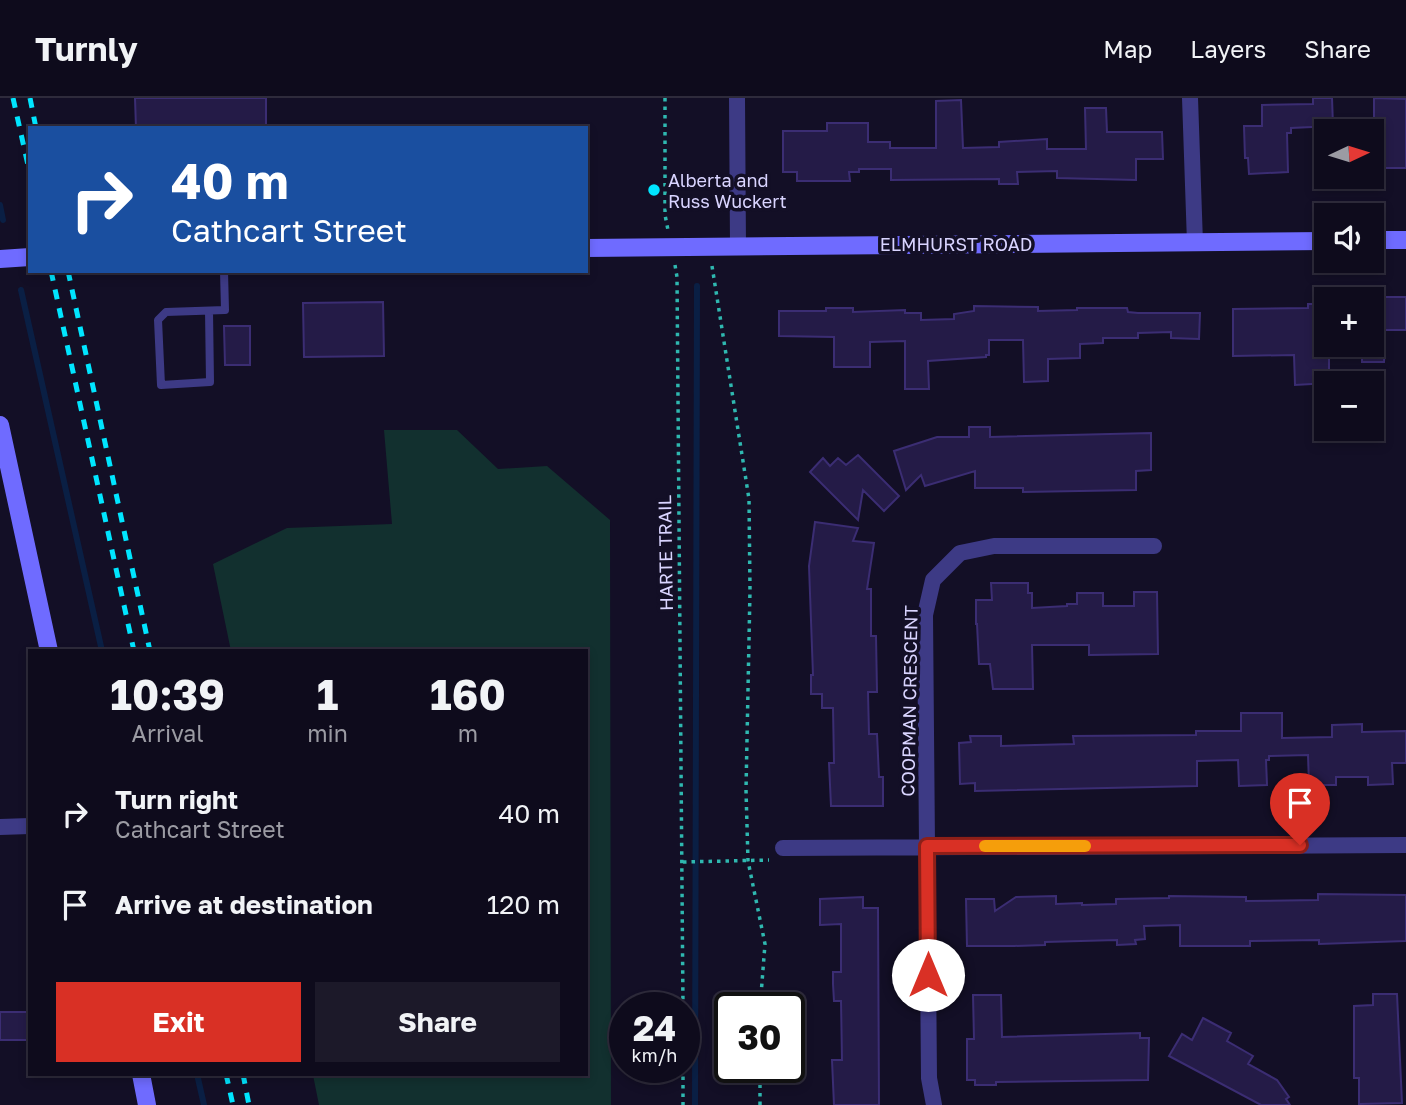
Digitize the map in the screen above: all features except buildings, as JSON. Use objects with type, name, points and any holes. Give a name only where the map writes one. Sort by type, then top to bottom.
[{"type":"street","points":[[737,98],[738,246]]},
{"type":"street","points":[[1190,98],[1195,243]]},
{"type":"street","points":[[1384,240],[1406,240]]},
{"type":"street","name":"ELMHURST ROAD","points":[[588,248],[1314,241]]},
{"type":"street","points":[[0,259],[28,257]]},
{"type":"street","points":[[0,425],[49,649]]},
{"type":"street","name":"COOPMAN CRESCENT","points":[[934,1105],[929,1078],[925,615],[933,580],[960,553],[994,546],[1154,546]]},
{"type":"street","points":[[0,827],[28,826]]},
{"type":"street","points":[[783,848],[1406,845]]},
{"type":"street","points":[[141,1076],[147,1105]]},
{"type":"lane","points":[[209,311],[210,382],[161,385],[158,320],[166,312],[225,310],[224,273]]},
{"type":"path","name":"HARTE TRAIL","points":[[665,98],[665,215],[677,277],[683,992]]},
{"type":"path","points":[[708,247],[722,316],[749,499],[746,790],[748,861],[765,944],[761,992]]},
{"type":"path","points":[[682,862],[781,860],[783,848]]},
{"type":"path","points":[[683,1083],[683,1105]]},
{"type":"path","points":[[760,1083],[760,1105]]},
{"type":"green space","points":[[384,430],[457,430],[498,469],[547,466],[610,520],[611,1105],[319,1105],[313,1076],[588,1076],[588,649],[231,649],[213,564],[287,528],[392,524]]},
{"type":"waterway","points":[[0,205],[3,220]]},
{"type":"waterway","points":[[695,1105],[697,286]]},
{"type":"waterway","points":[[21,290],[102,649]]},
{"type":"waterway","points":[[197,1076],[204,1105]]},
{"type":"railway","points":[[13,98],[28,165]]},
{"type":"railway","points":[[30,98],[36,126]]},
{"type":"railway","points":[[51,273],[134,649]]},
{"type":"railway","points":[[68,273],[150,649]]},
{"type":"railway","points":[[226,1076],[233,1105]]},
{"type":"railway","points":[[243,1076],[249,1105]]},
{"type":"slow traffic","points":[[985,846],[1085,846]]},
{"type":"place","name":"Alberta and Russ Wuckert","points":[[654,190]]},
{"type":"route","points":[[928,975],[927,846],[1300,845]]}]
